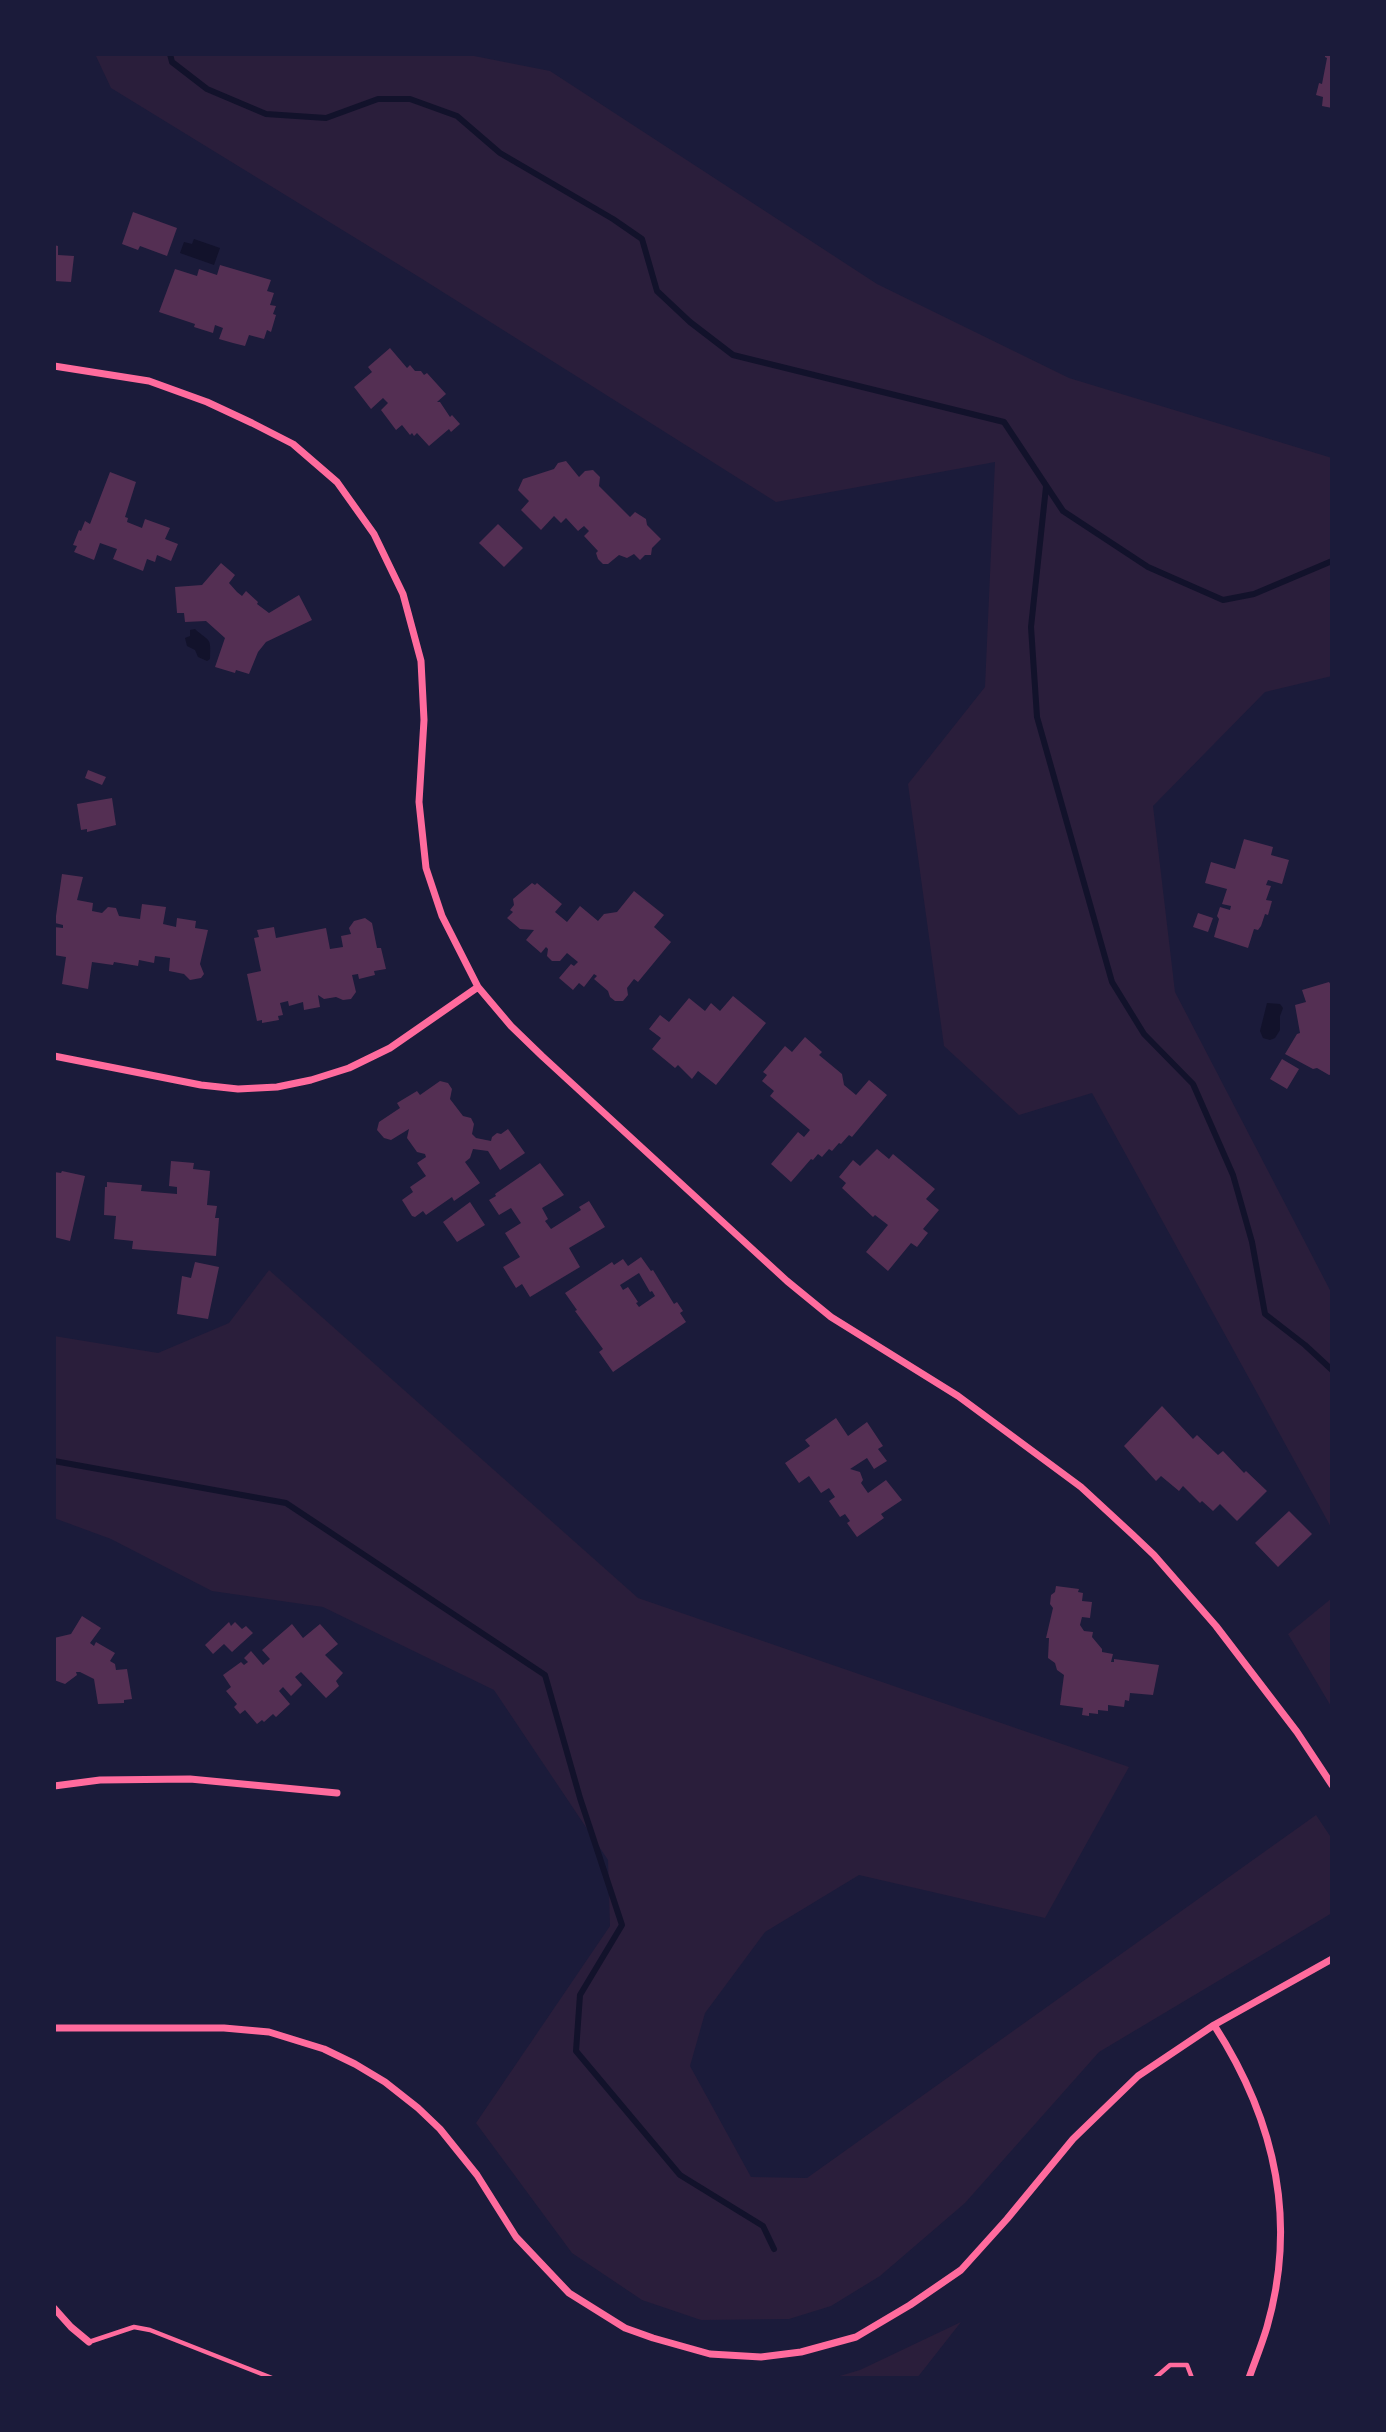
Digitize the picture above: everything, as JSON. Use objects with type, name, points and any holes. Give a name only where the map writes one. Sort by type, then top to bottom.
[{"type":"street","points":[[54,366],[149,381],[207,402],[293,444],[337,482],[374,534],[403,594],[421,661],[424,720],[419,802],[426,868],[442,916],[478,987],[542,1056],[787,1281],[831,1317],[958,1396],[1081,1487],[1147,1548],[1216,1626],[1264,1686],[1332,1786]]},
{"type":"street","points":[[54,1056],[201,1085],[238,1089],[277,1087],[312,1080],[349,1068],[390,1048],[478,987]]},
{"type":"street","points":[[54,1786],[100,1780],[190,1779],[337,1793]]},
{"type":"street","points":[[54,2028],[224,2028],[269,2032],[324,2049],[385,2082],[440,2129],[477,2175],[516,2237],[569,2293],[625,2328],[653,2338],[710,2354],[761,2357],[801,2352],[856,2337],[961,2270],[1007,2220],[1073,2139],[1138,2076],[1214,2025],[1332,1959]]},
{"type":"street","points":[[1214,2025],[1252,2092],[1268,2137],[1278,2184],[1281,2232],[1277,2280],[1267,2328],[1249,2378]]},
{"type":"street","points":[[54,2308],[89,2342]]},
{"type":"lane","points":[[89,2342],[134,2327],[150,2330],[272,2378]]},
{"type":"lane","points":[[1155,2378],[1170,2365],[1187,2365],[1192,2378]]},
{"type":"shaded area","points":[[95,54],[464,54],[550,71],[877,284],[1069,378],[1332,458],[1332,676],[1265,692],[1153,806],[1175,992],[1332,1294],[1332,1529],[1092,1093],[1019,1115],[944,1046],[908,784],[985,687],[995,462],[776,502],[419,277],[111,88]]},
{"type":"shaded area","points":[[194,239],[220,248],[214,265],[180,253],[184,242],[192,244]]},
{"type":"shaded area","points":[[195,629],[210,643],[210,659],[207,661],[198,657],[195,650],[187,646],[185,638],[190,636],[190,630]]},
{"type":"shaded area","points":[[1267,1003],[1280,1004],[1283,1008],[1280,1030],[1275,1038],[1270,1040],[1263,1038],[1260,1031]]},
{"type":"shaded area","points":[[269,1270],[638,1598],[1129,1767],[1045,1918],[859,1875],[765,1932],[705,2013],[690,2066],[751,2177],[807,2178],[1316,1815],[1332,1839],[1332,1913],[1099,2052],[965,2203],[880,2276],[831,2306],[789,2319],[701,2320],[642,2300],[572,2253],[476,2123],[610,1926],[608,1860],[494,1690],[323,1607],[212,1591],[111,1539],[54,1518],[54,1336],[158,1353],[229,1323]]},
{"type":"shaded area","points":[[1332,1598],[1332,1708],[1288,1634]]},
{"type":"shaded area","points":[[961,2322],[917,2378],[833,2378],[860,2370]]},
{"type":"building","points":[[1325,54],[1332,54],[1332,108],[1322,106],[1323,97],[1316,95],[1319,83],[1322,84],[1327,58]]},
{"type":"building","points":[[133,212],[177,228],[167,256],[140,246],[138,250],[122,244]]},
{"type":"building","points":[[54,245],[58,246],[58,255],[74,256],[71,282],[54,281]]},
{"type":"building","points":[[220,265],[271,280],[267,291],[274,293],[270,305],[276,306],[273,314],[276,315],[271,332],[267,330],[264,339],[249,335],[245,346],[233,343],[219,339],[223,328],[215,325],[213,333],[159,312],[175,269],[197,276],[199,269],[217,275]]},
{"type":"building","points":[[390,348],[407,368],[410,365],[415,371],[421,371],[424,375],[427,373],[446,394],[437,402],[460,424],[451,432],[449,429],[429,446],[417,433],[410,435],[402,425],[396,430],[381,410],[388,403],[383,398],[371,409],[354,387],[372,372],[368,367]]},
{"type":"building","points":[[566,461],[579,477],[585,471],[593,470],[600,477],[599,486],[630,517],[635,512],[646,519],[647,525],[661,539],[652,548],[651,555],[645,555],[640,560],[634,554],[627,558],[619,555],[608,564],[603,564],[598,559],[598,551],[584,536],[589,531],[584,526],[578,531],[566,518],[561,523],[554,516],[541,530],[521,510],[529,501],[518,490],[523,479],[554,469],[558,463]]},
{"type":"building","points":[[110,472],[136,482],[125,517],[128,518],[127,522],[142,528],[145,519],[170,528],[165,539],[178,544],[171,561],[157,555],[155,562],[147,559],[143,571],[113,559],[117,549],[100,543],[94,560],[74,552],[77,546],[73,545],[79,530],[81,531],[85,521],[90,524]]},
{"type":"building","points":[[498,524],[523,548],[504,567],[479,543]]},
{"type":"building","points":[[221,563],[235,575],[229,583],[237,592],[242,596],[246,591],[269,613],[299,595],[312,620],[266,642],[258,652],[249,674],[215,667],[225,638],[206,621],[185,622],[184,613],[177,613],[175,587],[202,585]]},
{"type":"building","points":[[88,770],[106,777],[102,785],[85,778]]},
{"type":"building","points":[[112,798],[116,825],[87,832],[87,829],[81,830],[77,804]]},
{"type":"building","points":[[1244,839],[1273,847],[1271,855],[1289,860],[1282,884],[1268,880],[1266,885],[1271,886],[1266,900],[1272,901],[1268,915],[1265,914],[1258,930],[1254,929],[1248,948],[1214,937],[1220,907],[1230,910],[1231,906],[1222,904],[1227,889],[1205,883],[1211,862],[1235,869]]},
{"type":"building","points":[[62,874],[83,877],[77,900],[93,903],[92,911],[102,913],[108,907],[116,908],[119,916],[140,919],[142,904],[166,907],[163,924],[176,927],[177,918],[196,921],[195,928],[208,930],[200,964],[204,974],[201,978],[190,980],[184,974],[169,971],[170,958],[155,956],[154,963],[139,960],[138,966],[92,962],[88,989],[62,984],[66,957],[54,955],[54,927],[63,928],[63,925],[55,923]]},
{"type":"building","points":[[532,883],[537,883],[562,904],[555,912],[567,922],[580,906],[598,921],[604,914],[617,912],[634,891],[664,915],[654,927],[671,942],[638,982],[634,979],[627,988],[628,995],[623,1001],[615,1001],[610,997],[608,991],[594,979],[597,976],[594,974],[584,987],[579,983],[573,990],[559,978],[571,964],[574,966],[578,962],[567,953],[560,961],[552,961],[547,956],[546,947],[541,953],[526,940],[534,930],[520,929],[507,918],[513,912],[510,910],[514,905],[513,899]]},
{"type":"building","points":[[1198,913],[1213,918],[1208,932],[1193,927]]},
{"type":"building","points":[[365,918],[372,923],[377,948],[381,948],[386,969],[374,971],[375,975],[359,979],[358,974],[352,975],[356,992],[351,999],[324,999],[318,995],[320,1007],[304,1010],[303,1002],[289,1006],[288,1001],[280,1003],[283,1015],[278,1016],[279,1020],[262,1023],[262,1020],[257,1021],[247,974],[261,971],[254,938],[259,937],[257,930],[274,927],[276,938],[326,928],[330,949],[343,947],[341,936],[351,934],[349,928],[354,921]]},
{"type":"building","points":[[1329,982],[1332,987],[1332,1074],[1329,1075],[1285,1054],[1300,1033],[1295,1005],[1306,1002],[1302,990]]},
{"type":"building","points":[[733,996],[766,1023],[716,1085],[698,1071],[692,1079],[678,1065],[675,1068],[652,1049],[661,1038],[649,1029],[660,1015],[669,1022],[689,998],[705,1011],[711,1003],[720,1011]]},
{"type":"building","points":[[805,1037],[822,1052],[819,1055],[842,1074],[844,1085],[856,1095],[869,1080],[887,1095],[852,1137],[849,1135],[822,1157],[818,1154],[811,1159],[791,1182],[771,1164],[798,1132],[804,1137],[810,1130],[770,1096],[774,1091],[762,1081],[767,1075],[763,1072],[785,1046],[792,1052]]},
{"type":"building","points":[[1282,1059],[1299,1069],[1287,1089],[1270,1079]]},
{"type":"building","points":[[440,1081],[448,1083],[452,1089],[450,1099],[463,1116],[471,1118],[474,1124],[472,1134],[476,1138],[491,1141],[497,1133],[501,1134],[508,1129],[525,1153],[500,1170],[488,1151],[473,1149],[470,1158],[465,1162],[480,1183],[454,1201],[452,1197],[426,1215],[423,1211],[415,1217],[402,1200],[413,1192],[410,1187],[426,1176],[417,1163],[426,1157],[425,1154],[417,1152],[407,1138],[409,1129],[391,1140],[384,1138],[377,1130],[379,1122],[400,1108],[397,1103],[417,1091],[420,1095]]},
{"type":"building","points":[[877,1149],[889,1159],[893,1154],[935,1189],[926,1199],[939,1210],[923,1229],[928,1233],[917,1247],[911,1243],[888,1271],[866,1252],[888,1225],[875,1215],[873,1217],[842,1188],[846,1183],[839,1177],[853,1160],[860,1166]]},
{"type":"building","points":[[171,1161],[194,1163],[193,1169],[210,1171],[207,1205],[217,1206],[215,1218],[219,1218],[216,1256],[132,1249],[133,1241],[114,1239],[116,1216],[104,1215],[107,1182],[142,1185],[141,1191],[177,1194],[177,1187],[169,1186]]},
{"type":"building","points":[[540,1163],[564,1195],[542,1208],[548,1219],[545,1221],[551,1229],[581,1210],[579,1207],[589,1201],[605,1227],[569,1248],[580,1267],[530,1297],[522,1284],[516,1288],[503,1267],[520,1257],[505,1233],[521,1223],[511,1208],[499,1215],[489,1200]]},
{"type":"building","points":[[54,1172],[85,1176],[70,1241],[54,1237]]},
{"type":"building","points":[[470,1202],[485,1225],[457,1242],[443,1222]]},
{"type":"building","points":[[641,1257],[651,1271],[653,1270],[674,1304],[677,1302],[686,1322],[613,1372],[599,1352],[603,1349],[565,1293],[612,1262],[614,1265],[623,1259],[628,1266]],"holes":[[[639,1273],[655,1296],[639,1307],[628,1287],[623,1290],[620,1285]]]},
{"type":"building","points":[[195,1262],[219,1267],[208,1319],[177,1314],[182,1276],[191,1278]]},
{"type":"building","points":[[1162,1406],[1193,1439],[1197,1435],[1218,1455],[1223,1451],[1244,1473],[1246,1471],[1267,1491],[1237,1521],[1220,1504],[1213,1511],[1202,1501],[1200,1503],[1183,1486],[1179,1491],[1161,1476],[1156,1481],[1124,1446]]},
{"type":"building","points":[[836,1418],[848,1436],[867,1422],[883,1446],[878,1449],[887,1461],[874,1469],[867,1458],[850,1469],[860,1472],[863,1480],[861,1483],[868,1493],[886,1480],[902,1500],[881,1514],[884,1518],[857,1537],[847,1523],[850,1521],[845,1514],[840,1517],[829,1501],[835,1497],[829,1488],[821,1493],[809,1476],[799,1483],[785,1463],[810,1446],[805,1440]]},
{"type":"building","points":[[1289,1511],[1312,1534],[1278,1567],[1255,1543]]},
{"type":"building","points":[[1056,1586],[1079,1589],[1078,1592],[1083,1593],[1082,1601],[1092,1602],[1090,1618],[1082,1617],[1080,1625],[1084,1631],[1093,1632],[1092,1637],[1102,1652],[1113,1654],[1111,1662],[1114,1662],[1114,1659],[1159,1665],[1153,1695],[1130,1693],[1129,1701],[1125,1700],[1124,1707],[1108,1705],[1108,1711],[1098,1710],[1098,1714],[1089,1713],[1089,1716],[1082,1715],[1083,1708],[1060,1705],[1064,1675],[1048,1658],[1049,1638],[1046,1638],[1053,1608],[1050,1604],[1051,1595]]},
{"type":"building","points":[[82,1616],[101,1628],[90,1643],[94,1646],[96,1642],[115,1653],[110,1661],[115,1664],[116,1670],[127,1669],[132,1699],[124,1700],[124,1703],[98,1704],[94,1679],[80,1672],[76,1672],[77,1675],[65,1684],[54,1680],[54,1638],[71,1634]]},
{"type":"building","points":[[229,1622],[231,1626],[235,1622],[242,1629],[246,1626],[253,1633],[232,1652],[224,1644],[213,1654],[205,1645]]},
{"type":"building","points":[[292,1624],[303,1638],[320,1624],[338,1644],[325,1655],[343,1673],[336,1681],[339,1686],[326,1698],[301,1672],[295,1677],[302,1685],[291,1696],[283,1687],[279,1691],[290,1704],[276,1717],[273,1714],[257,1724],[245,1710],[240,1714],[234,1707],[237,1704],[226,1691],[231,1687],[223,1675],[241,1662],[244,1665],[248,1662],[244,1658],[251,1651],[263,1665],[270,1659],[262,1650]]},
{"type":"waterway","points":[[170,54],[172,62],[207,89],[266,114],[326,118],[378,99],[410,99],[457,116],[500,153],[642,239],[657,291],[690,322],[733,355],[1004,422],[1063,511],[1148,567],[1223,600],[1254,594],[1332,561]]},
{"type":"waterway","points":[[1046,487],[1031,627],[1037,717],[1112,982],[1144,1034],[1193,1084],[1233,1175],[1252,1242],[1265,1314],[1332,1370]]},
{"type":"waterway","points":[[54,1461],[286,1503],[545,1675],[580,1798],[622,1925],[580,1995],[576,2051],[680,2175],[763,2226],[774,2249]]}]
